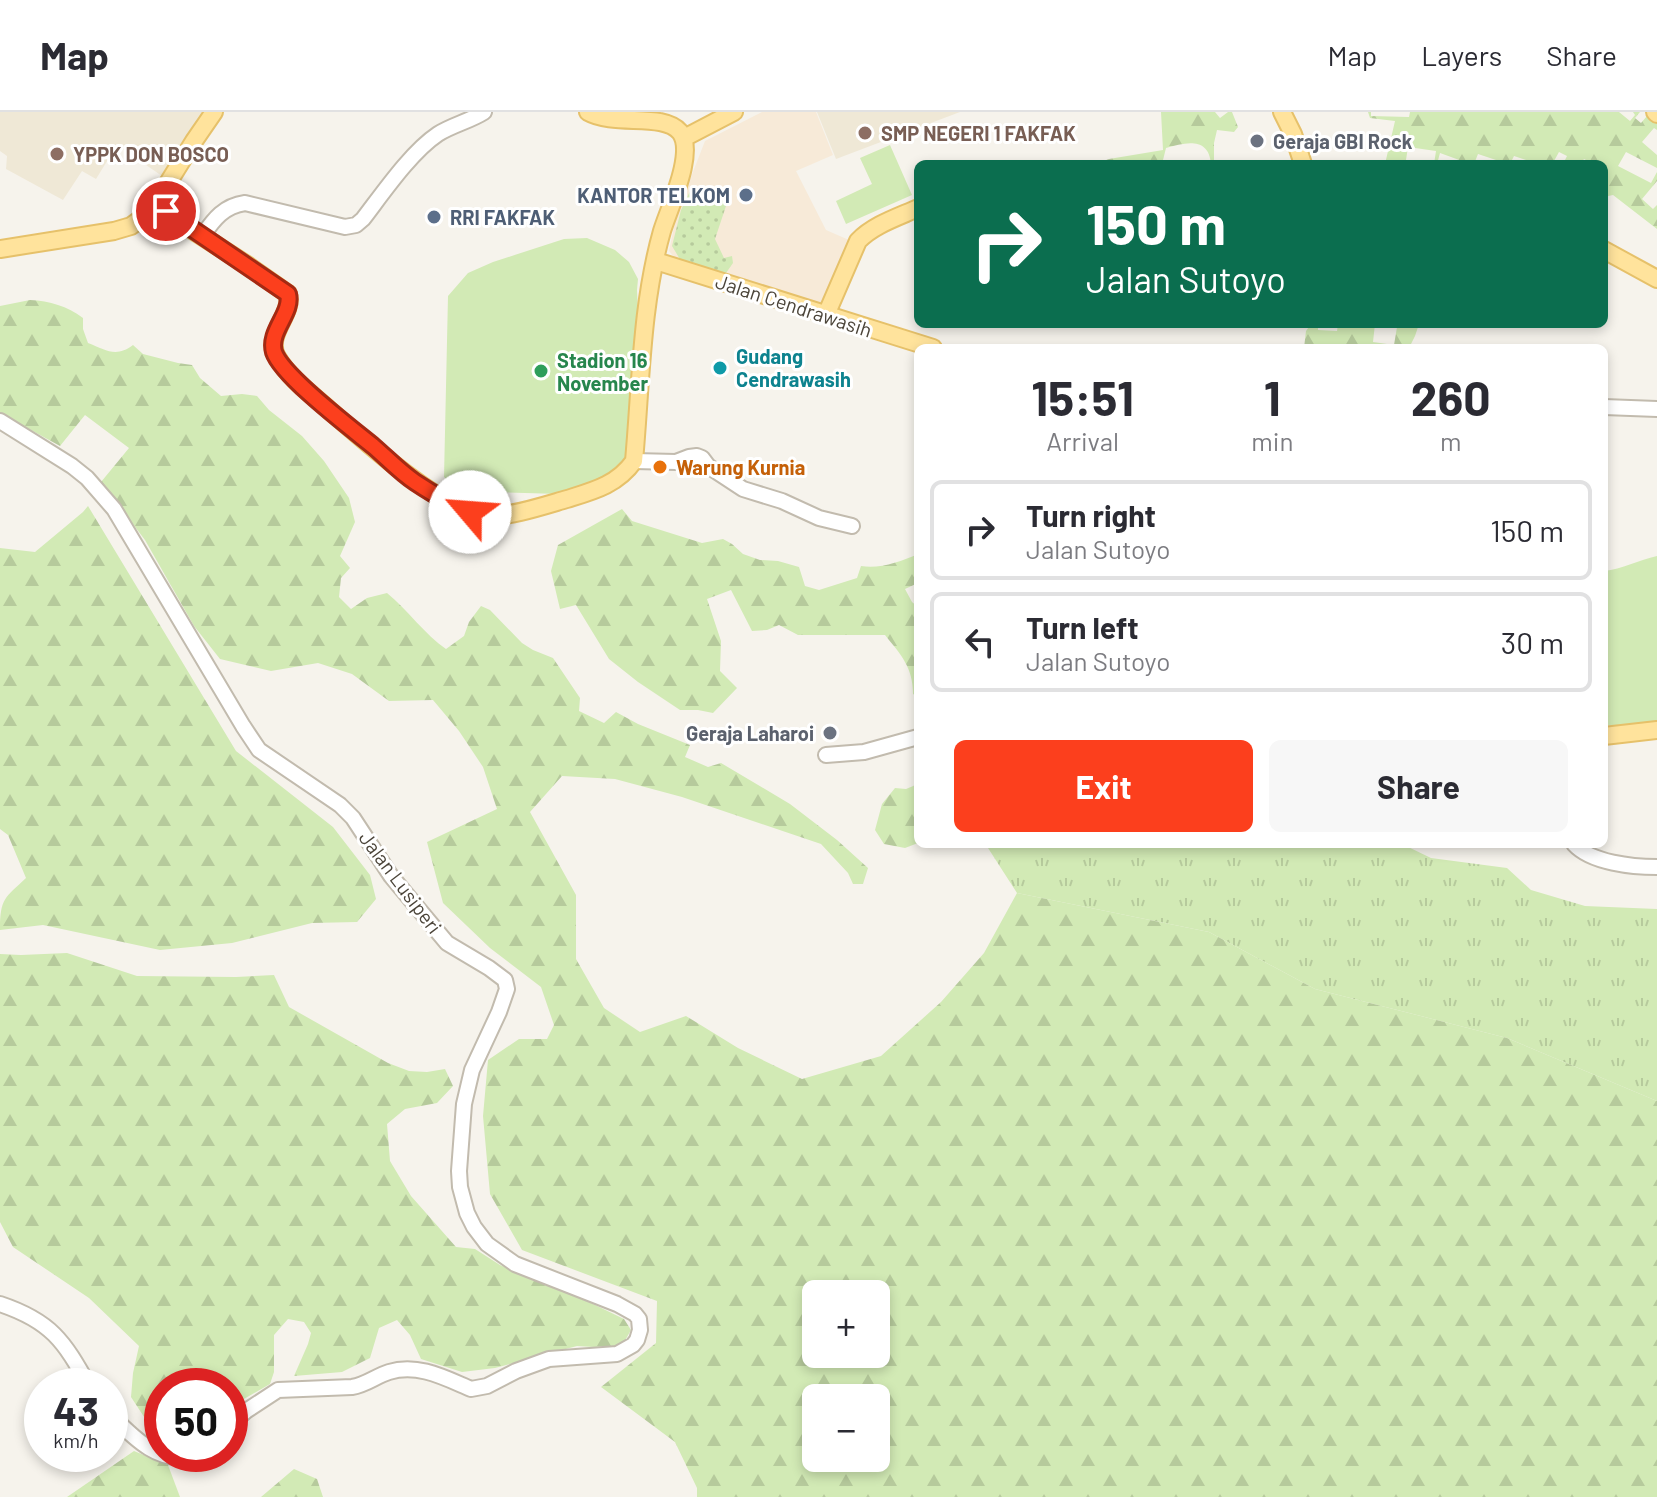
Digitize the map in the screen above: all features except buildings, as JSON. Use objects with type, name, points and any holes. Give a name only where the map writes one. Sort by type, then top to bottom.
[{"type":"main road","points":[[0,249],[122,229],[142,219],[157,202],[214,112]]},
{"type":"main road","points":[[157,202],[183,224],[288,294],[290,299],[278,327],[274,348],[276,355],[288,372],[413,481],[452,505],[490,516],[542,506],[612,482],[625,473],[634,461],[647,295],[662,230],[685,164],[684,138],[674,125],[640,119],[608,119],[588,112]]},
{"type":"main road","points":[[684,138],[734,112]]},
{"type":"main road","points":[[1282,112],[1301,160]]},
{"type":"main road","points":[[826,315],[858,241],[864,234],[914,210]]},
{"type":"main road","points":[[1608,252],[1657,279]]},
{"type":"main road","name":"Jalan Cendrawasih","points":[[656,261],[920,344]]},
{"type":"main road","points":[[1608,736],[1657,730]]},
{"type":"street","points":[[203,235],[223,210],[245,203],[345,227],[356,225],[414,156],[435,136],[484,112]]},
{"type":"street","points":[[1608,407],[1657,409]]},
{"type":"street","name":"Jalan Lusiperi","points":[[0,421],[72,466],[114,509],[259,750],[340,805],[362,830],[391,876],[447,943],[504,979],[507,989],[499,1012],[467,1085],[459,1171],[467,1213],[487,1244],[515,1264],[617,1304],[635,1314],[641,1325],[633,1345],[617,1354],[549,1359],[479,1389],[471,1389],[423,1370],[404,1369],[359,1386],[278,1390],[248,1410]]},
{"type":"street","points":[[634,461],[676,462],[697,456],[711,469],[743,489],[782,501],[819,518],[852,526]]},
{"type":"street","points":[[826,755],[864,752],[914,738]]},
{"type":"street","points":[[1579,848],[1619,863],[1657,867]]},
{"type":"street","points":[[0,1304],[28,1315],[54,1334],[79,1368]]},
{"type":"street","points":[[128,1430],[144,1443]]},
{"type":"shaded area","name":"YPPK DON BOSCO","points":[[0,112],[207,112],[162,176],[117,145],[96,179],[82,171],[63,200],[6,169],[7,156],[0,151]]},
{"type":"shaded area","name":"KANTOR TELKOM","points":[[762,112],[816,112],[833,155],[796,171],[826,230],[849,240],[821,303],[684,266],[669,251],[677,213],[705,141]]},
{"type":"shaded area","name":"SMP NEGERI 1 FAKFAK","points":[[817,112],[960,112],[836,159]]},
{"type":"green space","points":[[1161,112],[1215,112],[1220,118],[1232,112],[1238,127],[1234,132],[1217,130],[1214,160],[1210,160],[1201,145],[1188,143],[1166,148],[1163,160],[1106,160],[1163,150]]},
{"type":"green space","points":[[1368,112],[1371,116],[1409,117],[1410,112],[1619,112],[1630,121],[1635,115],[1633,112],[1640,112],[1635,118],[1641,123],[1647,116],[1645,112],[1657,121],[1657,130],[1654,128],[1642,142],[1657,155],[1657,168],[1626,152],[1618,166],[1651,183],[1657,172],[1657,181],[1642,199],[1653,209],[1657,205],[1657,229],[1613,195],[1608,196],[1608,160],[1565,160],[1567,156],[1559,152],[1555,160],[1526,160],[1514,156],[1512,160],[1496,160],[1478,154],[1476,160],[1459,160],[1440,153],[1438,160],[1435,160],[1436,151],[1408,147],[1406,160],[1386,160],[1395,121],[1370,118]]},
{"type":"green space","points":[[890,145],[912,195],[846,224],[836,201],[872,184],[860,158]]},
{"type":"green space","points":[[691,189],[727,203],[715,239],[724,258],[732,256],[733,263],[726,273],[681,261],[672,246],[681,210]]},
{"type":"green space","name":"Stadion 16 November","points":[[587,238],[615,250],[629,262],[638,279],[629,445],[625,461],[612,476],[559,494],[461,491],[444,477],[448,296],[468,273],[493,262],[564,239]]},
{"type":"green space","points":[[30,300],[58,305],[83,318],[88,343],[116,352],[133,345],[143,354],[192,365],[200,378],[221,396],[257,396],[269,410],[302,436],[324,461],[349,498],[355,522],[340,556],[350,568],[341,578],[339,597],[351,609],[367,598],[387,593],[446,649],[464,636],[469,622],[481,606],[490,610],[522,643],[553,658],[580,698],[579,711],[604,723],[616,712],[690,745],[685,757],[708,767],[721,763],[790,804],[868,868],[863,884],[853,884],[848,873],[821,844],[682,797],[615,779],[562,776],[530,812],[576,895],[576,959],[604,1008],[640,1032],[686,1016],[738,1048],[802,1079],[881,1056],[941,1002],[984,953],[1017,893],[1209,932],[1315,989],[1507,1038],[1657,1101],[1657,1497],[697,1497],[697,1488],[675,1442],[601,1387],[656,1343],[657,1301],[522,1250],[490,1194],[483,1116],[488,1060],[519,1039],[547,1039],[554,1025],[541,987],[490,948],[443,903],[427,842],[497,809],[483,767],[433,700],[389,701],[352,674],[318,663],[271,671],[220,659],[194,626],[145,540],[101,482],[129,448],[85,415],[60,446],[0,413],[0,306]]},
{"type":"green space","points":[[1308,328],[1337,331],[1337,328],[1375,328],[1373,342],[1387,344],[1304,344]]},
{"type":"green space","points":[[1397,328],[1418,328],[1411,344],[1394,344]]},
{"type":"green space","points":[[88,506],[236,751],[333,827],[370,875],[376,899],[357,922],[312,923],[232,943],[160,950],[43,925],[0,930],[5,900],[26,878],[8,835],[0,829],[0,548],[35,552]]},
{"type":"green space","points":[[622,509],[632,521],[702,543],[723,539],[743,554],[799,567],[805,586],[819,590],[857,578],[861,566],[875,567],[914,556],[914,585],[905,589],[914,604],[914,695],[905,662],[885,635],[798,635],[779,625],[752,631],[731,590],[707,599],[721,641],[720,671],[737,688],[713,713],[680,710],[609,659],[576,605],[560,609],[551,571],[558,545]]},
{"type":"green space","points":[[1657,556],[1657,722],[1608,726],[1608,570]]},
{"type":"green space","points":[[914,786],[914,845],[905,848],[884,844],[875,830],[882,804],[895,788]]},
{"type":"green space","points":[[988,848],[1410,848],[1431,858],[1507,868],[1531,890],[1585,906],[1657,909],[1657,1101],[1507,1038],[1315,989],[1209,932],[1017,893]]},
{"type":"green space","points":[[67,953],[137,976],[274,975],[289,1007],[388,1063],[409,1071],[445,1069],[453,1086],[437,1103],[405,1109],[387,1124],[390,1161],[411,1196],[456,1247],[475,1249],[500,1265],[624,1319],[631,1330],[623,1344],[611,1348],[577,1346],[495,1368],[462,1372],[421,1359],[410,1335],[397,1320],[379,1328],[370,1358],[342,1372],[294,1376],[311,1333],[304,1322],[288,1319],[274,1335],[274,1372],[270,1384],[248,1397],[248,1368],[144,1368],[144,1417],[131,1397],[139,1346],[89,1298],[13,1247],[0,1222],[0,954]]},
{"type":"green space","points":[[134,1451],[144,1455],[144,1472],[171,1472],[180,1497],[67,1497],[103,1472],[128,1472],[128,1455]]},
{"type":"green space","points":[[294,1469],[317,1479],[323,1497],[261,1497]]},
{"type":"place","name":"SMP NEGERI 1 FAKFAK","points":[[865,133]]},
{"type":"place","name":"Geraja GBI Rock","points":[[1257,141]]},
{"type":"place","name":"YPPK DON BOSCO","points":[[57,154]]},
{"type":"place","name":"KANTOR TELKOM","points":[[746,195]]},
{"type":"place","name":"RRI FAKFAK","points":[[434,217]]},
{"type":"place","name":"Gudang Cendrawasih","points":[[720,368]]},
{"type":"place","name":"Stadion 16 November","points":[[541,371]]},
{"type":"place","name":"Warung Kurnia","points":[[660,467]]},
{"type":"place","name":"Geraja Laharoi","points":[[830,733]]},
{"type":"route","points":[[166,211],[288,294],[290,299],[278,327],[274,348],[293,378],[413,481],[452,505],[470,512]]}]
